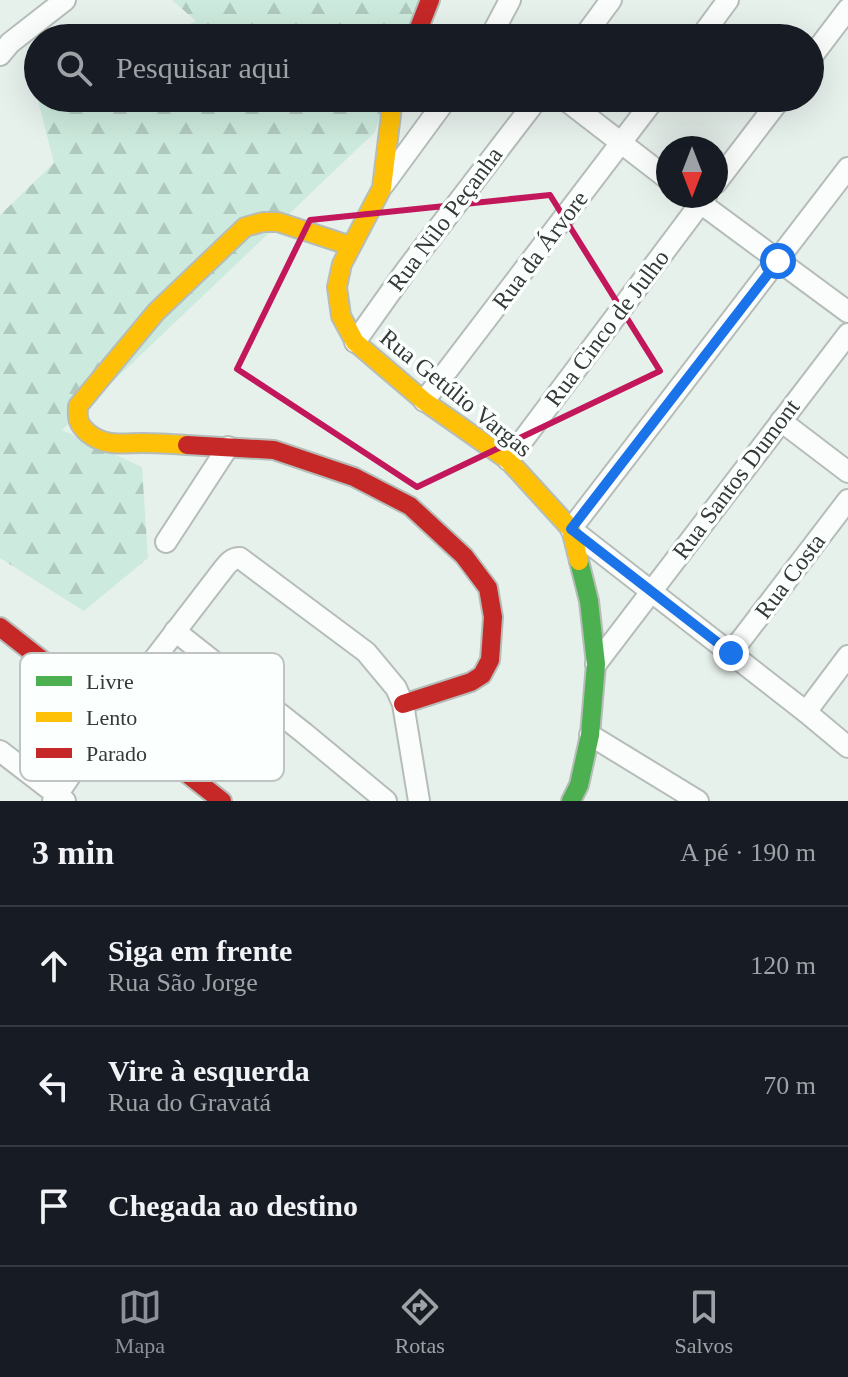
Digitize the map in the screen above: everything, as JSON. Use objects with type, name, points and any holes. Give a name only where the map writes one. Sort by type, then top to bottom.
[{"type":"street","points":[[34,24],[65,0]]},
{"type":"street","points":[[421,24],[430,0]]},
{"type":"street","points":[[497,24],[510,0]]},
{"type":"street","points":[[593,24],[611,0]]},
{"type":"street","points":[[710,24],[728,0]]},
{"type":"street","points":[[824,41],[848,9]]},
{"type":"street","points":[[0,55],[24,32]]},
{"type":"street","points":[[382,188],[391,112]]},
{"type":"street","points":[[382,188],[437,112]]},
{"type":"street","name":"Rua Nilo Peçanha","points":[[355,342],[527,112]]},
{"type":"street","points":[[581,112],[656,170]]},
{"type":"street","name":"Rua da Árvore","points":[[424,401],[645,112]]},
{"type":"street","points":[[728,167],[770,112]]},
{"type":"street","points":[[848,168],[571,529],[848,747]]},
{"type":"street","name":"Rua Getúlio Vargas","points":[[382,188],[342,264],[337,287],[341,316],[355,342],[424,401],[508,460],[571,529],[589,601],[596,664],[590,735],[579,785],[571,801]]},
{"type":"street","name":"Rua Cinco de Julho","points":[[508,460],[692,208]]},
{"type":"street","points":[[712,208],[848,312]]},
{"type":"street","points":[[351,246],[278,222],[245,227],[156,312],[87,393],[78,406],[77,421],[97,440],[108,444],[274,450],[354,477],[410,506],[464,556],[488,588],[493,617],[490,660],[482,675],[471,682],[403,704]]},
{"type":"street","name":"Rua Santos Dumont","points":[[596,664],[848,334]]},
{"type":"street","points":[[781,421],[848,472]]},
{"type":"street","points":[[166,542],[228,447]]},
{"type":"street","name":"Rua Costa","points":[[731,653],[848,500]]},
{"type":"street","points":[[158,653],[231,560],[240,558],[366,652],[396,688],[403,704],[419,801]]},
{"type":"street","points":[[0,627],[33,653]]},
{"type":"street","points":[[175,631],[203,653]]},
{"type":"street","points":[[806,712],[848,656]]},
{"type":"street","points":[[284,717],[386,801]]},
{"type":"street","points":[[590,735],[698,801]]},
{"type":"street","points":[[0,751],[20,768]]},
{"type":"street","points":[[36,781],[58,799],[69,781]]},
{"type":"street","points":[[197,781],[222,801]]},
{"type":"highlighted area","points":[[550,195],[660,371],[417,487],[237,369],[310,220]]},
{"type":"green space","points":[[172,0],[419,0],[411,24],[189,24],[196,21]]},
{"type":"green space","points":[[41,112],[381,112],[375,132],[62,430],[142,467],[148,558],[84,611],[0,558],[0,215],[54,163]]},
{"type":"traffic: fast","points":[[571,801],[579,785],[590,735],[596,664],[589,601],[579,561]]},
{"type":"traffic: slow","points":[[391,112],[382,188],[342,264],[337,287],[341,316],[355,342],[424,401],[508,460],[571,529],[579,561]]},
{"type":"traffic: slow","points":[[187,445],[101,440],[82,427],[78,406],[156,312],[245,227],[278,222],[351,246]]},
{"type":"traffic: jam","points":[[421,24],[430,0]]},
{"type":"traffic: jam","points":[[187,445],[274,450],[354,477],[410,506],[464,556],[488,588],[493,617],[490,660],[482,675],[471,682],[403,704]]},
{"type":"traffic: jam","points":[[0,627],[33,653]]},
{"type":"traffic: jam","points":[[196,781],[222,801]]},
{"type":"route","points":[[731,653],[571,529],[778,261]]}]
